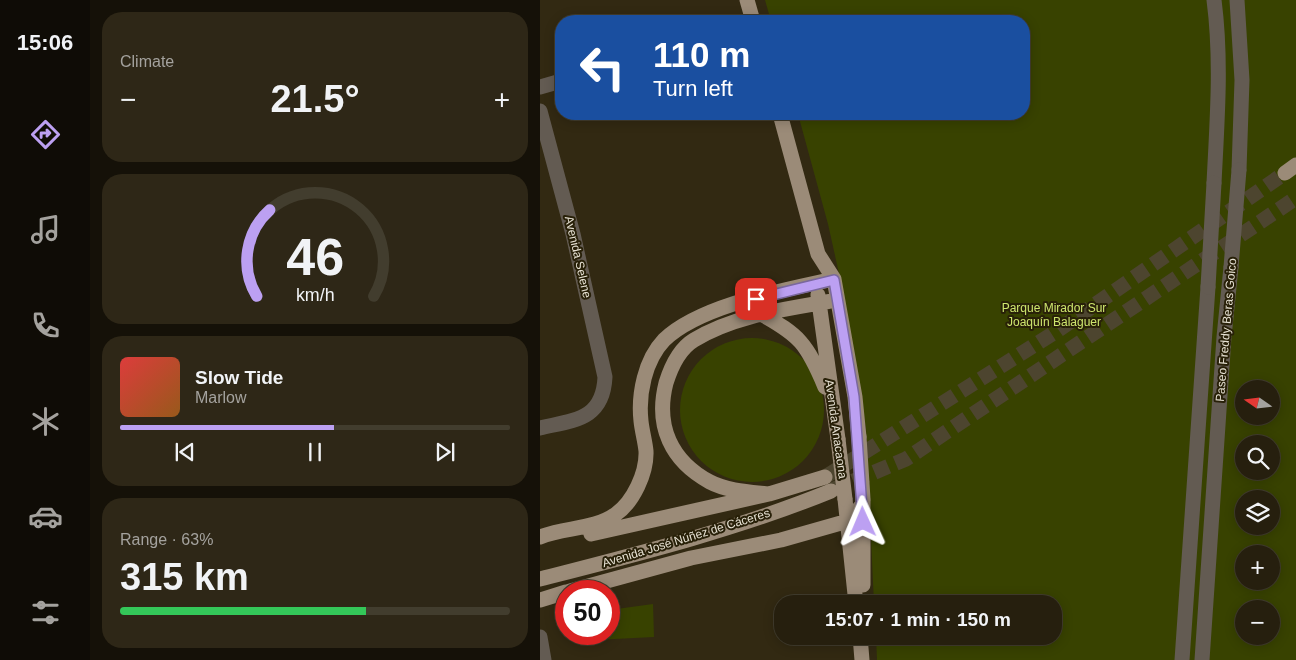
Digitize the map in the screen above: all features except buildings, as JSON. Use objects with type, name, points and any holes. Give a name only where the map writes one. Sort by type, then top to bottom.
[{"type":"main road","points":[[747,0],[751,15]]},
{"type":"main road","name":"Avenida Anacaona","points":[[782,120],[818,254],[834,280],[859,437],[863,502],[863,595]]},
{"type":"main road","name":"Avenida Anacaona","points":[[818,254],[816,283],[838,439],[855,595]]},
{"type":"main road","points":[[540,537],[601,522],[616,514],[627,504],[644,469],[646,453],[640,420],[644,377],[651,357],[664,341],[681,327],[706,312],[834,280]]},
{"type":"main road","points":[[769,494],[737,491],[711,483],[689,468],[672,448],[663,424],[664,393],[672,364],[692,340],[759,314],[837,300]]},
{"type":"main road","points":[[759,314],[789,329],[802,342],[812,356],[832,403]]},
{"type":"main road","name":"Avenida José Núñez de Cáceres","points":[[540,546],[769,494],[828,484],[802,503],[713,531],[540,579]]},
{"type":"main road","points":[[610,580],[691,558],[781,540],[848,521],[863,502]]},
{"type":"main road","points":[[540,600],[555,595]]},
{"type":"main road","points":[[862,645],[863,660]]},
{"type":"street","name":"Paseo Freddy Beras Goico","points":[[1182,660],[1219,102],[1217,26],[1214,0]]},
{"type":"street","name":"Paseo Freddy Beras Goico","points":[[1202,660],[1224,336],[1239,170],[1242,80],[1237,0]]},
{"type":"street","points":[[540,87],[555,83]]},
{"type":"street","name":"Avenida Selene","points":[[540,111],[573,234],[605,377],[604,392],[599,404],[584,418],[540,428]]},
{"type":"street","points":[[540,637],[544,660]]},
{"type":"green space","name":"Parque Mirador Sur Joaquín Balaguer","points":[[765,0],[1296,0],[1296,660],[877,660],[876,645],[1062,645],[1062,595],[874,595],[866,429],[842,287],[828,224],[800,120],[1030,120],[1030,15],[769,15]]},
{"type":"green space","points":[[752,338],[780,343],[803,359],[819,382],[824,410],[819,438],[803,461],[780,477],[752,482],[724,477],[701,461],[685,438],[680,410],[685,382],[701,359],[724,343]]},
{"type":"green space","points":[[653,604],[654,637],[620,639],[620,608]]},
{"type":"tunnel","points":[[825,477],[1057,331],[1285,173]]},
{"type":"tunnel","points":[[832,490],[906,459],[1296,198]]},
{"type":"route","points":[[756,299],[805,285],[834,280],[854,397],[860,452],[863,522]]}]
